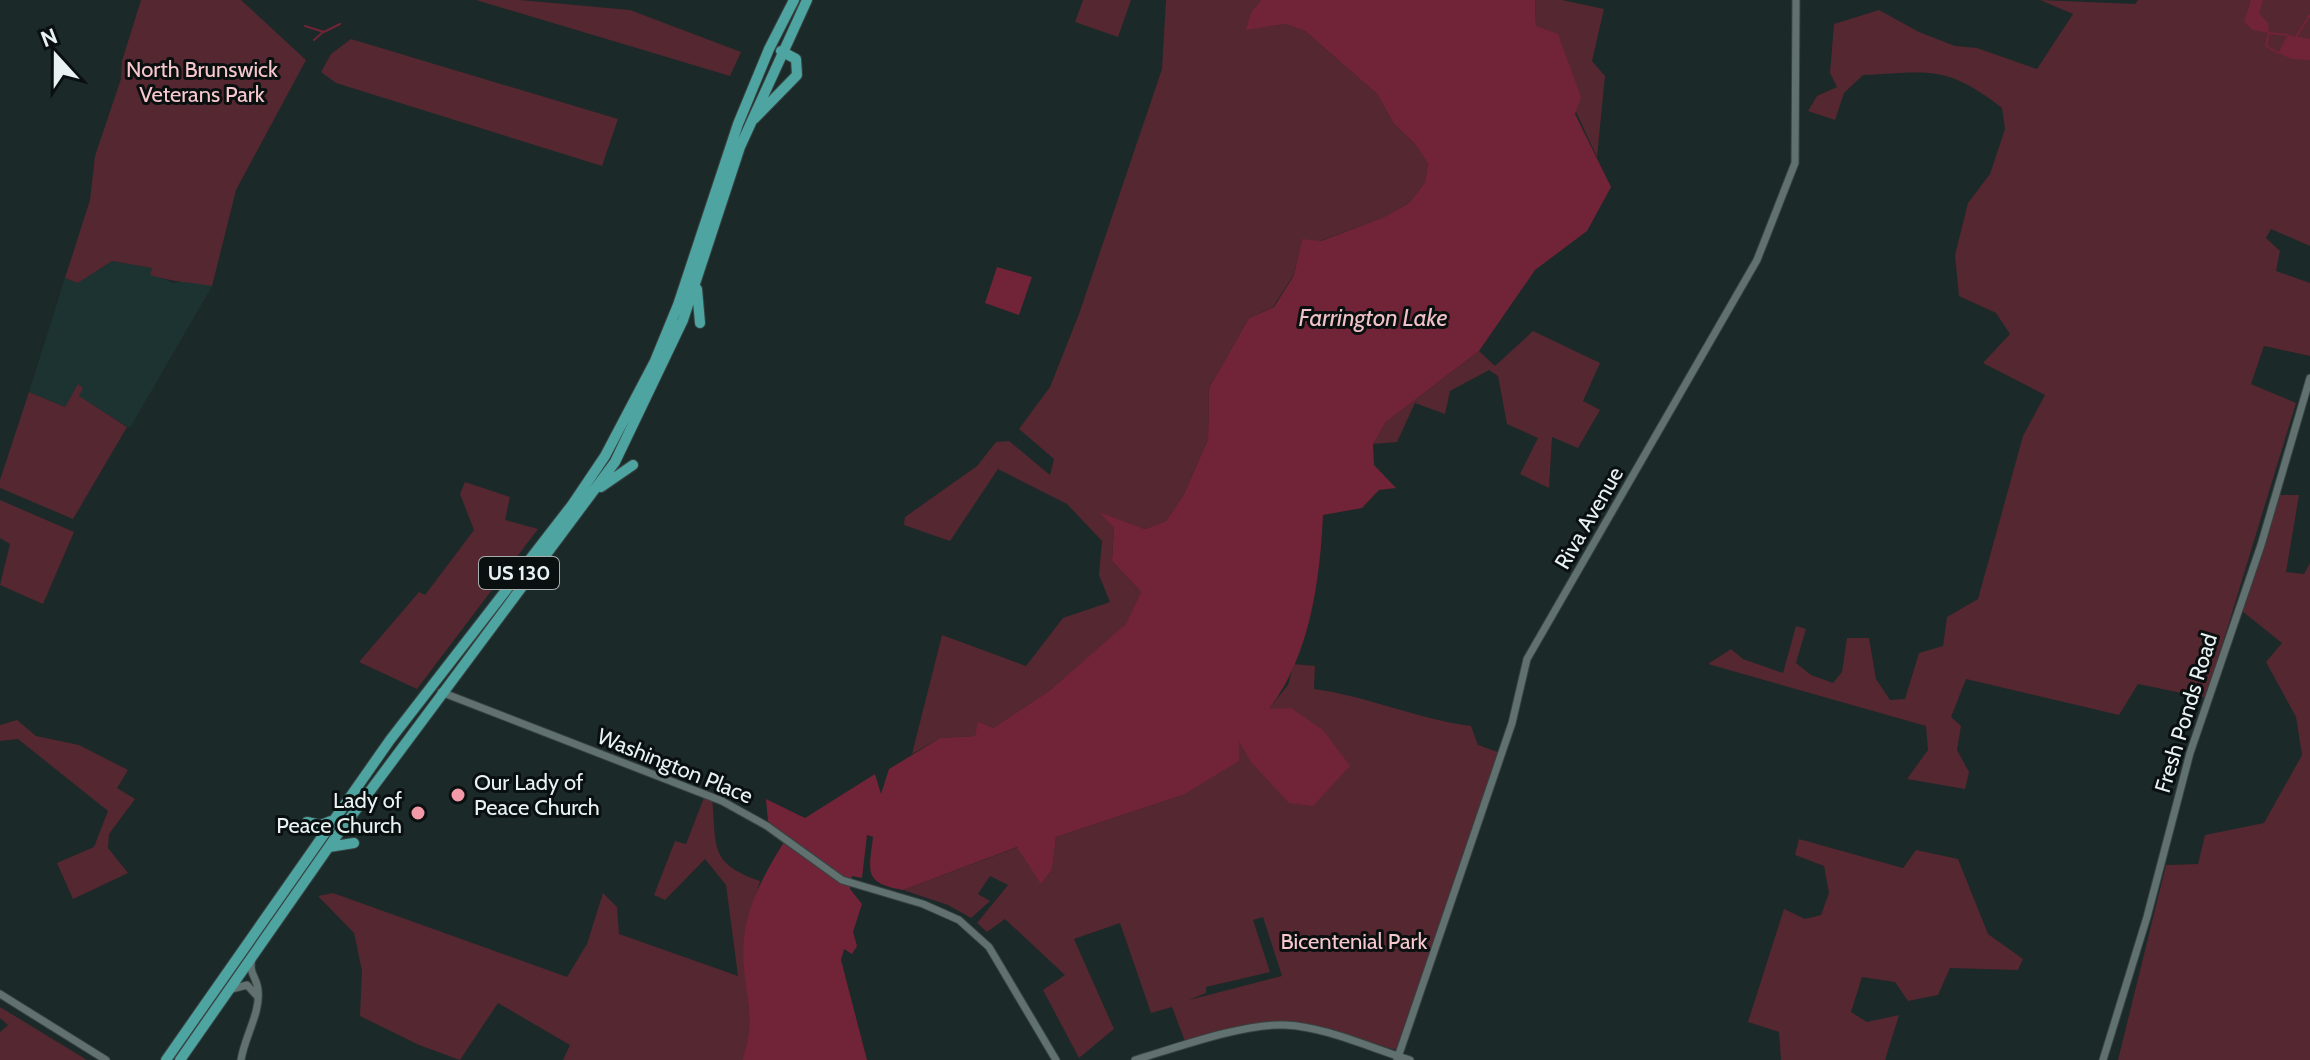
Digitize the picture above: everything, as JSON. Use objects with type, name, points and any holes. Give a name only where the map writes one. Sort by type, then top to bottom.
[{"type":"highway","name":"US 130","points":[[180,1060],[329,847],[621,451],[697,284],[738,124],[769,49],[794,0]]},
{"type":"highway","name":"US 130","points":[[166,1060],[335,819],[604,457],[655,361],[750,123],[807,0]]},
{"type":"highway","points":[[750,123],[797,75],[796,59],[781,51]]},
{"type":"highway","points":[[683,320],[692,317],[700,323],[697,284]]},
{"type":"highway","points":[[593,493],[633,465]]},
{"type":"highway","points":[[315,848],[307,822],[321,825],[335,819]]},
{"type":"highway","points":[[329,847],[354,843]]},
{"type":"street","name":"Riva Avenue","points":[[1398,1058],[1512,723],[1527,659],[1757,260],[1779,211],[1796,152],[1796,0]]},
{"type":"street","name":"Fresh Ponds Road","points":[[2103,1060],[2150,906],[2192,743],[2261,545],[2310,378]]},
{"type":"street","name":"Washington Place","points":[[432,687],[722,801],[767,826],[819,867],[863,888],[923,904],[959,920],[978,935],[1012,983],[1056,1060]]},
{"type":"street","points":[[241,1060],[258,998],[258,986],[250,971],[252,959]]},
{"type":"street","points":[[230,990],[247,985],[258,998]]},
{"type":"street","points":[[0,994],[106,1060]]},
{"type":"street","points":[[1135,1060],[1180,1046],[1280,1025],[1322,1032],[1410,1060]]},
{"type":"shaded area","points":[[112,261],[153,268],[150,274],[174,283],[188,280],[212,286],[130,428],[73,393],[65,407],[29,392],[65,278],[78,283]]},
{"type":"green space","name":"North Brunswick Veterans Park","points":[[141,0],[241,0],[306,60],[236,190],[212,286],[173,281],[150,275],[152,268],[112,261],[78,283],[65,278],[90,200],[95,156],[121,79],[122,61]]},
{"type":"green space","points":[[476,0],[520,0],[630,10],[741,52],[730,76]]},
{"type":"green space","points":[[1083,0],[1131,0],[1118,37],[1075,22]]},
{"type":"green space","points":[[1166,0],[1261,0],[1251,12],[1247,29],[1285,24],[1305,31],[1377,94],[1394,124],[1415,144],[1428,164],[1425,182],[1409,203],[1384,217],[1320,241],[1302,240],[1294,274],[1273,307],[1249,318],[1209,388],[1208,439],[1184,494],[1166,521],[1145,529],[1101,513],[1114,528],[1112,561],[1141,592],[1127,624],[1049,691],[993,728],[975,736],[940,738],[912,754],[942,635],[1026,666],[1063,618],[1110,602],[1099,575],[1102,541],[1067,504],[998,469],[950,541],[904,525],[905,517],[977,466],[996,442],[1009,441],[1050,475],[1054,459],[1019,429],[1050,387],[1079,314],[1162,69]]},
{"type":"green space","points":[[1535,0],[1562,0],[1604,9],[1592,61],[1605,76],[1597,157],[1536,26]]},
{"type":"green space","points":[[2040,0],[2135,4],[2138,0],[2310,0],[2310,246],[2271,229],[2266,238],[2280,251],[2276,271],[2310,283],[2310,356],[2264,346],[2251,384],[2296,403],[2206,698],[2138,684],[2119,715],[1966,679],[1951,717],[1961,726],[1957,750],[1969,772],[1965,789],[1907,779],[1928,750],[1926,726],[1708,664],[1731,649],[1743,659],[1783,673],[1796,626],[1806,629],[1796,663],[1811,675],[1833,683],[1842,672],[1847,638],[1869,638],[1876,679],[1890,700],[1905,699],[1919,653],[1943,646],[1947,617],[1978,599],[2023,436],[2045,395],[1983,363],[2010,334],[1996,313],[1959,296],[1955,255],[1968,203],[1990,174],[2005,129],[2002,108],[1951,77],[1905,73],[1863,75],[1844,93],[1835,120],[1808,111],[1817,96],[1837,87],[1830,73],[1834,24],[1879,10],[1919,32],[1955,46],[1977,48],[2037,69],[2073,14]]},
{"type":"green space","points":[[351,39],[618,119],[602,166],[336,83],[321,72],[331,54]]},
{"type":"green space","points":[[1533,331],[1600,363],[1583,401],[1600,410],[1578,448],[1552,437],[1549,488],[1520,474],[1538,438],[1507,424],[1498,376],[1489,370],[1450,391],[1445,414],[1415,403],[1397,442],[1373,444],[1386,422],[1479,351],[1495,366]]},
{"type":"green space","points":[[78,384],[83,388],[79,396],[127,427],[73,519],[0,488],[0,480],[29,392],[65,407]]},
{"type":"green space","points":[[465,482],[510,497],[505,520],[538,529],[417,689],[359,662],[419,592],[425,595],[474,530],[460,494]]},
{"type":"green space","points":[[2274,495],[2299,495],[2286,572],[2304,574],[2310,563],[2310,1060],[2118,1060],[2166,865],[2198,864],[2205,835],[2264,823],[2302,755],[2296,717],[2266,662],[2282,643],[2242,611]]},
{"type":"green space","points":[[0,500],[74,532],[43,604],[0,585],[10,544],[0,538]]},
{"type":"green space","name":"Bicentenial Park","points":[[1294,664],[1315,666],[1314,689],[1471,726],[1478,745],[1498,752],[1468,857],[1397,1050],[1287,1023],[1186,1044],[1172,1007],[1151,1013],[1120,923],[1074,939],[1114,1029],[1079,1058],[1043,990],[1065,975],[1005,919],[987,932],[977,923],[1008,885],[990,876],[978,894],[990,901],[971,918],[948,905],[903,890],[1018,847],[1042,883],[1052,870],[1056,837],[1183,795],[1268,710],[1288,685]],"holes":[[[1263,917],[1282,976],[1189,1000],[1206,993],[1206,987],[1270,972],[1253,920]]]},
{"type":"green space","points":[[17,720],[36,736],[79,745],[128,770],[117,788],[135,799],[109,834],[108,848],[128,873],[73,899],[57,863],[94,847],[108,811],[18,739],[0,741],[0,725]]},
{"type":"green space","points":[[705,795],[712,797],[716,841],[723,860],[760,881],[744,938],[751,1038],[742,1060],[563,1060],[570,1045],[498,1003],[460,1060],[419,1045],[360,1016],[362,971],[354,933],[318,896],[333,893],[567,977],[587,944],[603,893],[617,907],[619,934],[738,976],[726,885],[705,859],[665,900],[654,895],[675,841],[686,844]]},
{"type":"green space","points":[[1799,839],[1903,868],[1916,850],[1958,859],[1988,934],[2023,959],[2018,970],[1950,968],[1938,995],[1908,1001],[1895,982],[1862,977],[1851,1012],[1867,1022],[1899,1015],[1885,1060],[1781,1060],[1779,1032],[1748,1022],[1784,909],[1805,919],[1821,915],[1829,893],[1824,866],[1795,855]]},
{"type":"green space","points":[[0,1007],[87,1060],[0,1060],[0,1032],[8,1025],[0,1018]]},
{"type":"water","name":"Farrington Lake","points":[[1261,0],[1535,0],[1536,26],[1558,34],[1581,97],[1575,114],[1611,187],[1587,231],[1535,270],[1479,351],[1386,422],[1373,444],[1374,465],[1396,488],[1379,490],[1362,508],[1323,515],[1319,565],[1310,616],[1294,665],[1269,709],[1291,708],[1323,730],[1350,766],[1313,806],[1289,803],[1251,762],[1239,741],[1239,761],[1183,795],[1056,837],[1052,870],[1041,884],[1017,847],[903,890],[890,887],[881,884],[872,874],[870,859],[873,837],[867,835],[862,878],[852,876],[850,889],[862,904],[853,932],[857,946],[852,954],[844,949],[841,960],[867,1060],[742,1060],[749,1029],[743,954],[746,924],[760,885],[787,837],[768,821],[766,799],[805,818],[875,774],[881,794],[889,769],[940,738],[975,736],[978,722],[993,728],[1049,691],[1126,624],[1141,592],[1112,561],[1114,528],[1099,512],[1145,529],[1166,521],[1184,494],[1208,439],[1209,388],[1249,318],[1274,307],[1294,275],[1302,239],[1321,241],[1384,217],[1409,203],[1425,182],[1428,164],[1415,144],[1394,124],[1377,94],[1305,31],[1285,24],[1246,30],[1251,12]]},
{"type":"water","points":[[2251,0],[2263,0],[2259,13],[2268,23],[2269,33],[2253,30],[2244,22]]},
{"type":"water","points":[[2288,35],[2310,39],[2310,60],[2292,59],[2278,53]]},
{"type":"water","points":[[997,267],[1032,277],[1019,315],[985,303]]},
{"type":"waterway","points":[[2296,37],[2310,15]]},
{"type":"waterway","points":[[305,26],[324,32],[340,24]]},
{"type":"waterway","points":[[314,40],[322,33]]},
{"type":"waterway","points":[[2278,53],[2266,46],[2269,33],[2288,35]]},
{"type":"place","name":"Our Lady of Peace Church","points":[[458,795]]},
{"type":"place","name":"Lady of Peace Church","points":[[418,813]]}]
